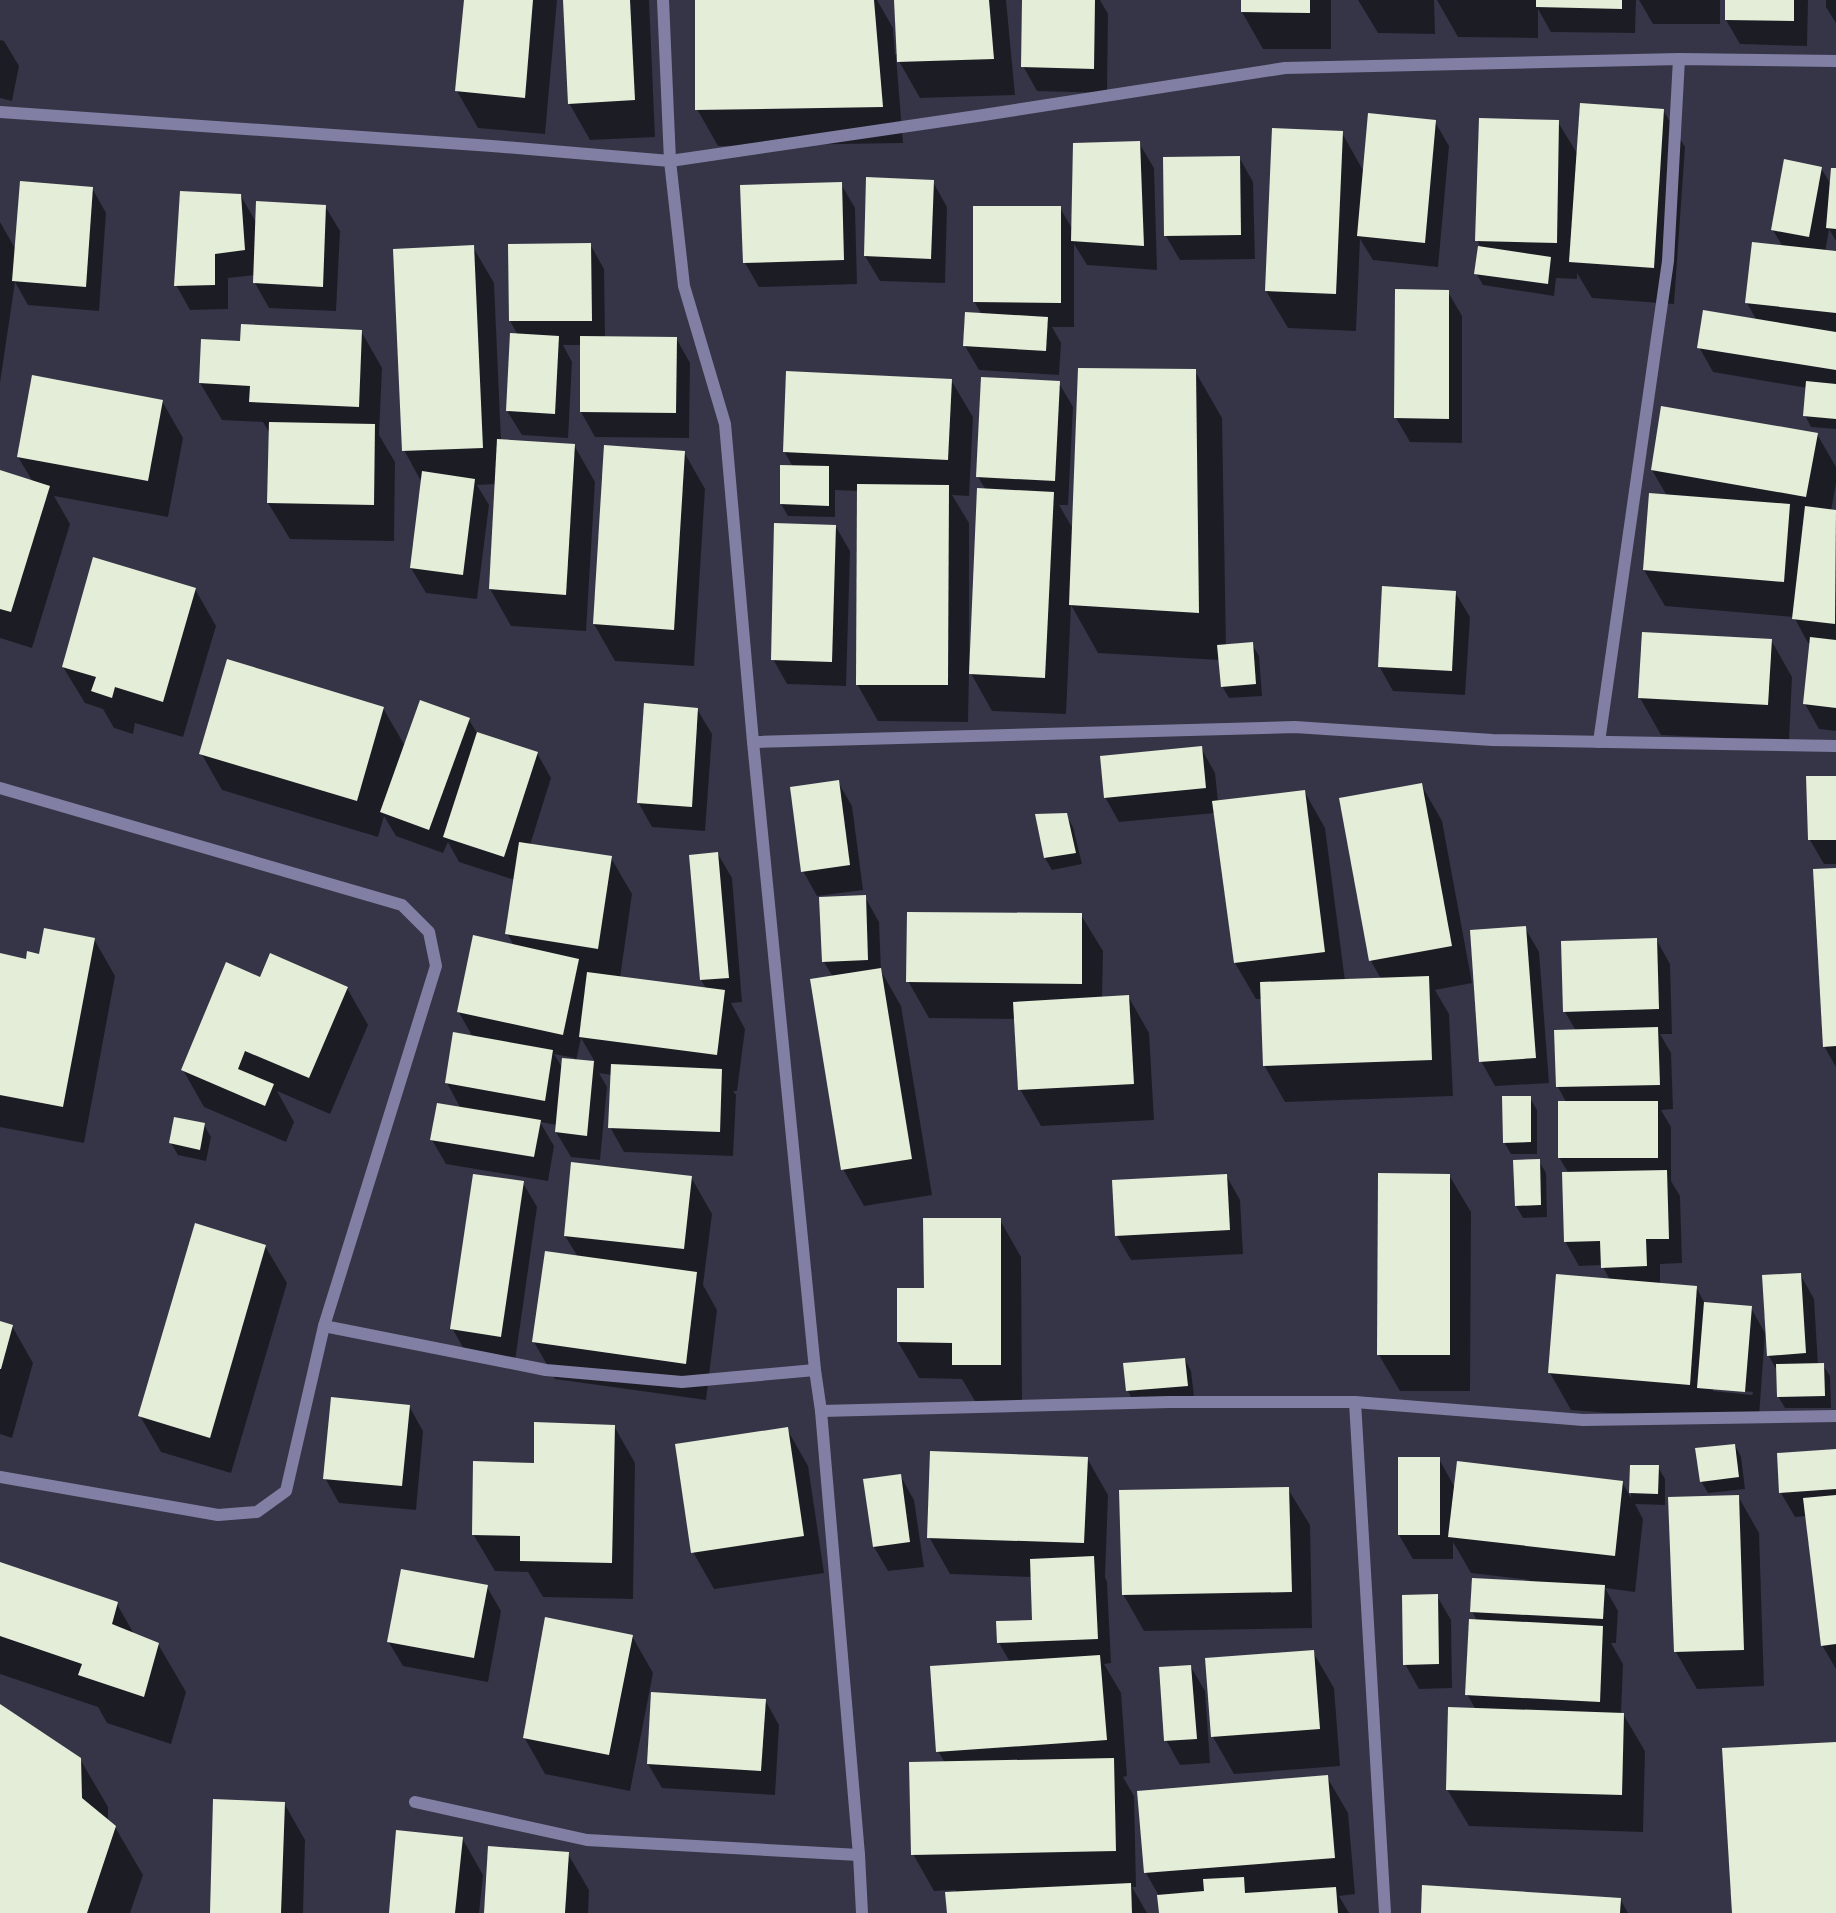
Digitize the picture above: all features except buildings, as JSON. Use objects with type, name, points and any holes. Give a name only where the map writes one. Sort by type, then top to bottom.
[{"type":"street","points":[[663,0],[670,161],[684,286],[725,424],[753,742],[815,1370],[821,1411],[855,1820],[860,1855],[862,1913]]},
{"type":"street","points":[[1599,742],[1668,261],[1679,59]]},
{"type":"street","points":[[0,112],[492,146],[670,161],[1285,68],[1679,59],[1836,62]]},
{"type":"street","points":[[753,742],[1295,727],[1492,740],[1836,746]]},
{"type":"street","points":[[0,788],[402,905],[429,932],[436,966],[324,1326],[286,1491],[257,1512],[218,1515],[0,1477]]},
{"type":"street","points":[[324,1326],[546,1370],[682,1382],[815,1370]]},
{"type":"street","points":[[821,1411],[1169,1402],[1355,1402],[1583,1420],[1836,1416]]},
{"type":"street","points":[[1355,1402],[1384,1913]]},
{"type":"street","points":[[415,1802],[587,1840],[860,1855]]}]
